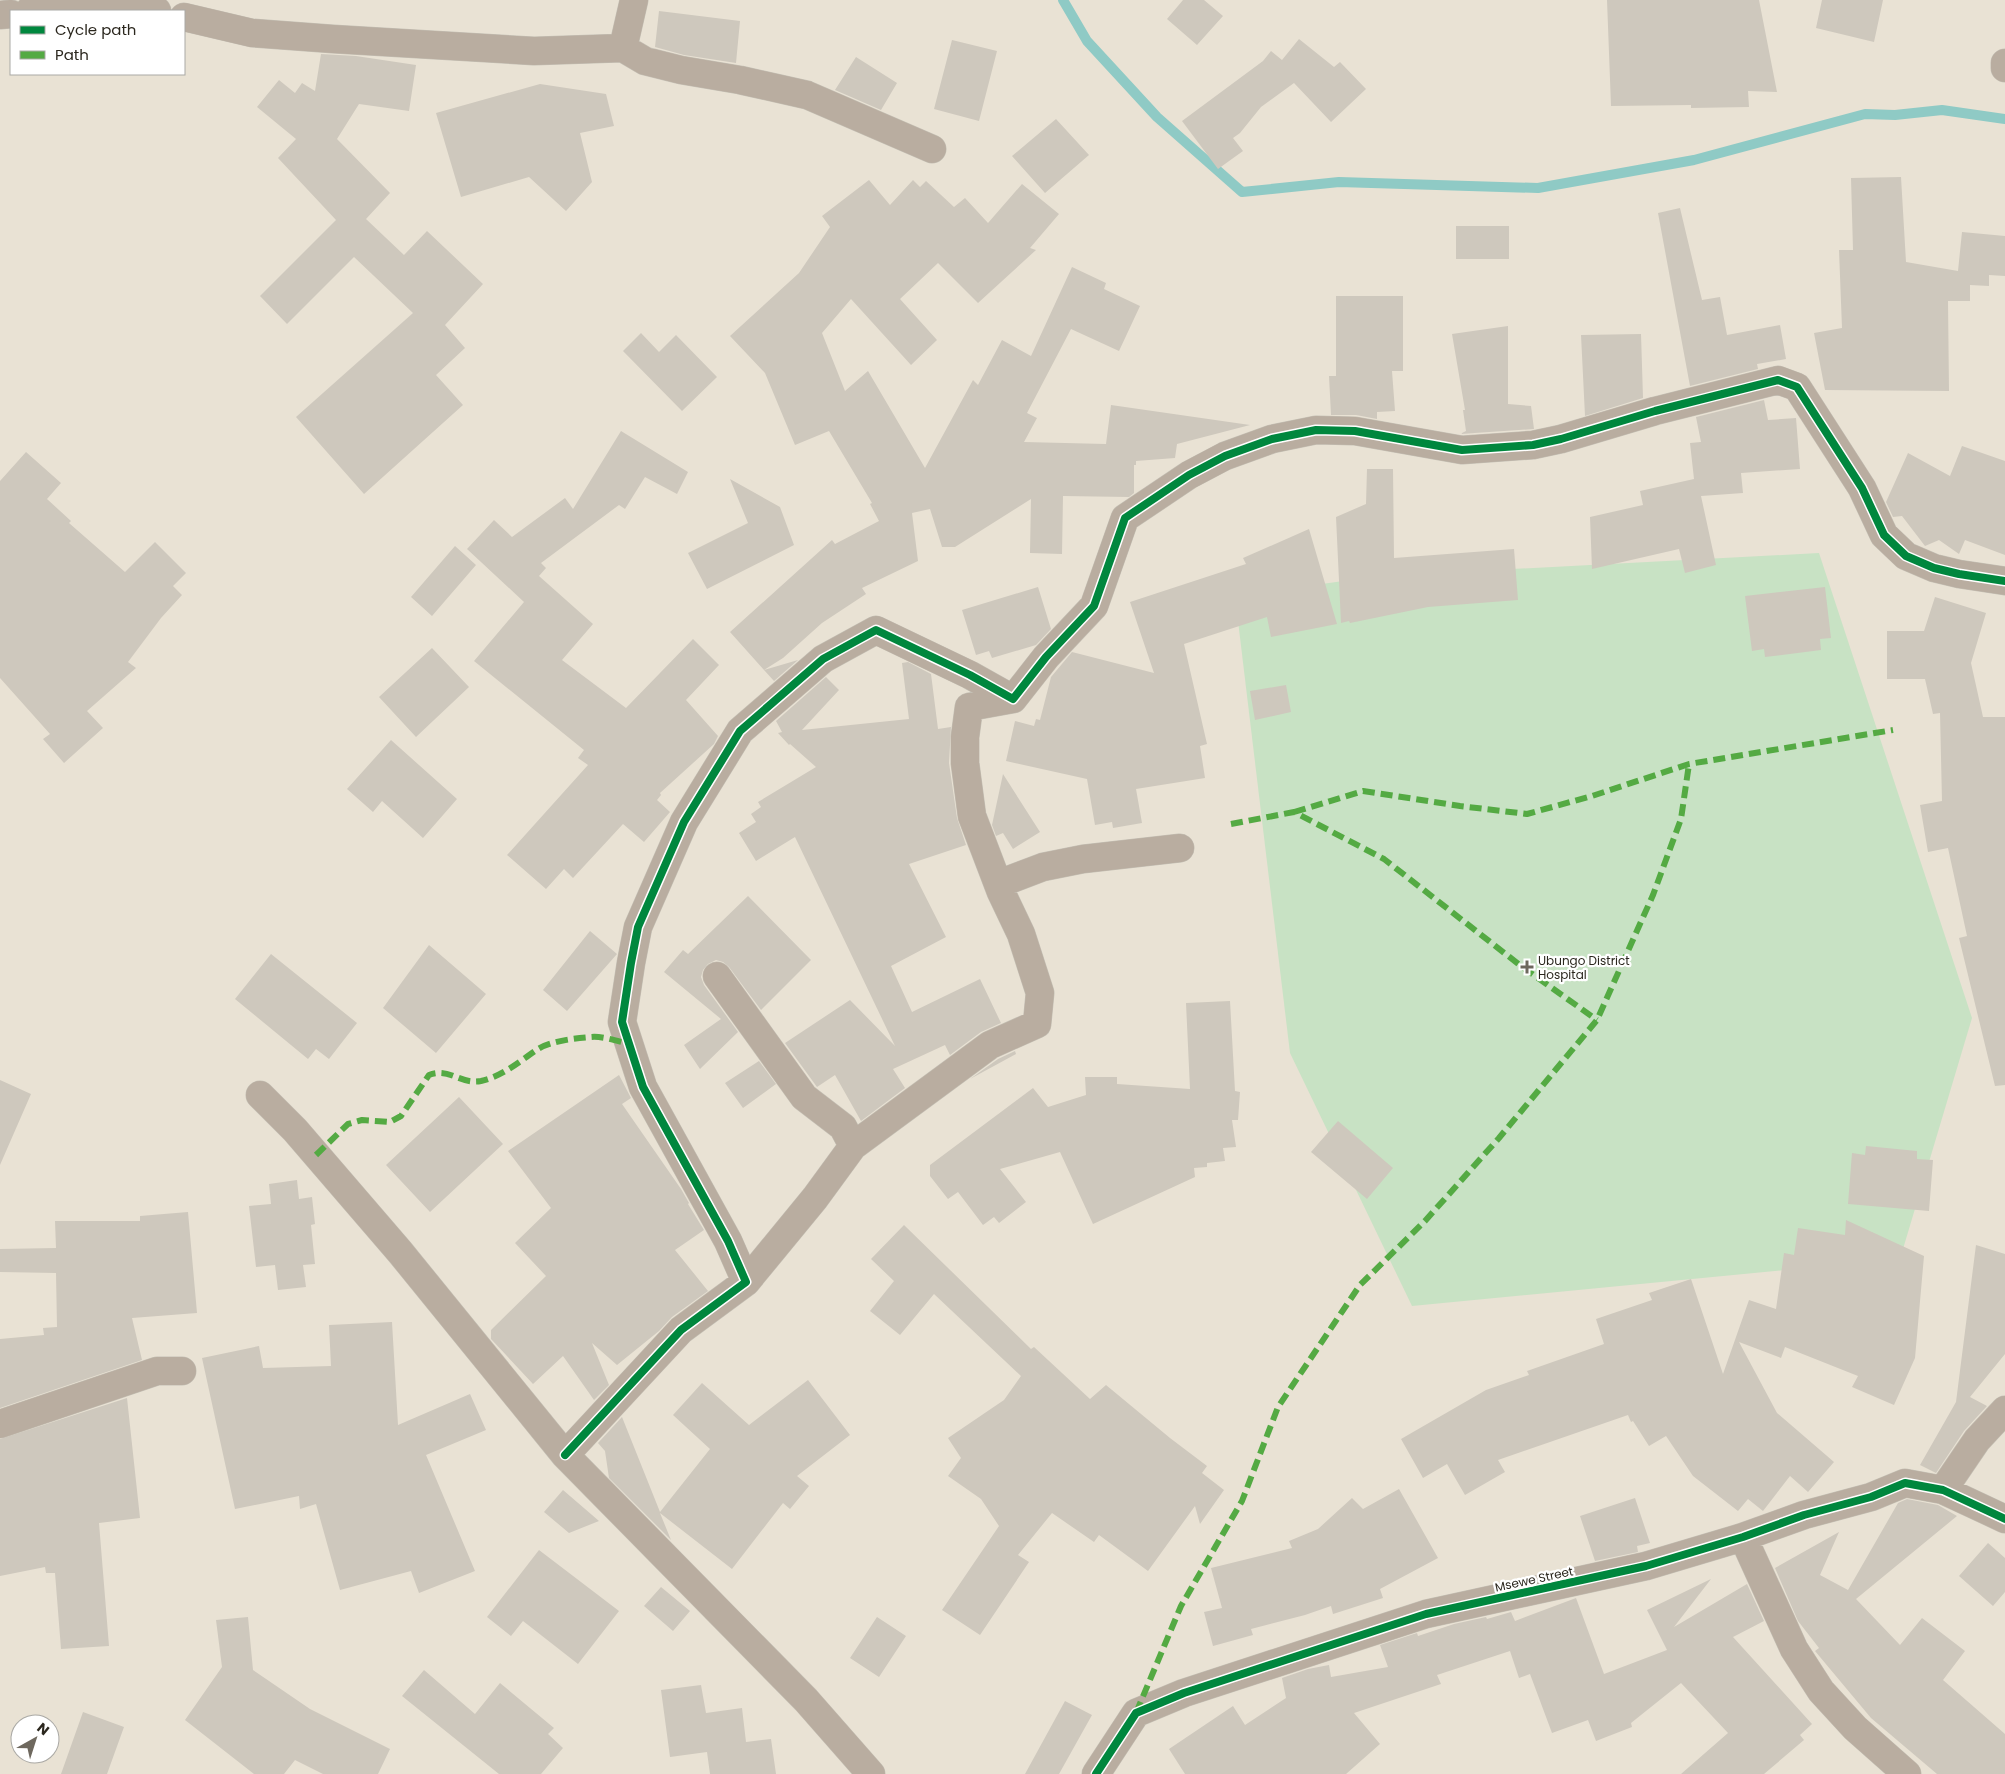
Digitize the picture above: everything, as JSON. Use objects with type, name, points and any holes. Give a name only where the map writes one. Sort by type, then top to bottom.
[{"type":"street","points":[[35,10],[100,0]]},
{"type":"street","points":[[108,0],[153,10]]},
{"type":"street","points":[[623,48],[634,0]]},
{"type":"street","points":[[185,17],[252,33],[333,39],[534,51],[623,48],[645,60],[672,68],[740,80],[807,95],[932,149]]},
{"type":"street","points":[[2005,63],[2005,68]]},
{"type":"street","points":[[565,1455],[681,1330],[746,1282],[816,1198],[853,1146],[990,1045],[1037,1024],[1040,993],[1022,934],[998,884],[972,816],[965,738],[969,707],[1013,699],[1046,657],[1094,606],[1125,518],[1189,475],[1225,456],[1272,439],[1316,430],[1355,431],[1462,450],[1533,445],[1562,439],[1655,411],[1778,380],[1797,387],[1862,488],[1884,535],[1906,556],[1934,568],[2005,581]]},
{"type":"street","points":[[746,1282],[728,1240],[644,1087],[622,1022],[638,927],[684,822],[740,731],[823,658],[876,630],[970,675],[1013,699]]},
{"type":"street","points":[[998,884],[1043,867],[1083,859],[1180,848]]},
{"type":"street","points":[[717,976],[804,1098],[842,1128],[853,1146]]},
{"type":"street","points":[[260,1095],[295,1130],[400,1252],[565,1455],[806,1700],[871,1774]]},
{"type":"street","points":[[0,1424],[157,1371],[182,1370]]},
{"type":"street","points":[[1943,1490],[1977,1440],[2005,1410]]},
{"type":"street","name":"Msewe Street","points":[[1096,1774],[1136,1713],[1184,1693],[1426,1614],[1646,1566],[1743,1537],[1804,1515],[1871,1496],[1904,1482],[1943,1490],[2005,1518]]},
{"type":"street","points":[[1743,1537],[1794,1649],[1821,1691],[1855,1728],[1907,1774]]},
{"type":"green space","points":[[1819,553],[1972,1018],[1900,1259],[1412,1306],[1290,1053],[1235,596],[1379,576]]},
{"type":"building","points":[[1183,0],[1204,0],[1223,16],[1197,45],[1167,19]]},
{"type":"building","points":[[1607,0],[1759,0],[1777,92],[1748,91],[1749,107],[1691,108],[1691,105],[1611,106]]},
{"type":"building","points":[[1822,0],[1883,0],[1874,42],[1816,28]]},
{"type":"building","points":[[659,11],[740,21],[736,63],[684,55],[655,47]]},
{"type":"building","points":[[1299,39],[1334,67],[1340,62],[1366,89],[1331,122],[1294,83],[1261,107],[1240,133],[1233,138],[1243,151],[1218,169],[1182,121],[1263,61],[1271,51],[1282,60]]},
{"type":"building","points":[[952,40],[997,51],[979,121],[934,109]]},
{"type":"building","points":[[321,54],[356,56],[416,65],[409,111],[359,104],[337,139],[390,193],[366,219],[404,255],[427,231],[483,284],[445,325],[465,348],[436,375],[463,405],[364,494],[296,417],[413,313],[354,257],[287,324],[260,296],[336,220],[278,158],[296,139],[257,107],[279,80],[295,93],[302,83],[315,91]]},
{"type":"building","points":[[856,57],[897,83],[881,110],[835,90]]},
{"type":"building","points":[[540,84],[606,94],[614,126],[580,133],[592,182],[566,211],[529,177],[461,197],[436,113]]},
{"type":"building","points":[[1056,119],[1089,155],[1045,193],[1012,156]]},
{"type":"building","points":[[1901,177],[1906,262],[1958,271],[1962,232],[2005,236],[2005,276],[1989,275],[1989,286],[1970,285],[1970,301],[1948,301],[1949,391],[1825,390],[1814,333],[1842,328],[1839,250],[1853,250],[1851,178]]},
{"type":"building","points":[[869,180],[890,205],[913,180],[920,187],[926,181],[954,207],[965,198],[988,223],[1022,184],[1059,214],[1030,248],[1036,250],[978,303],[938,263],[900,299],[937,340],[911,365],[851,299],[822,333],[845,391],[868,371],[925,468],[973,380],[978,385],[1002,340],[1031,356],[1072,267],[1106,283],[1104,289],[1140,306],[1119,351],[1071,329],[1027,413],[1037,418],[1024,442],[1106,444],[1111,405],[1250,425],[1177,444],[1175,458],[1136,461],[1136,465],[1134,465],[1134,493],[1129,497],[1063,496],[1062,554],[1030,553],[1031,499],[955,547],[942,547],[930,509],[912,513],[918,561],[862,588],[866,594],[822,623],[783,658],[764,670],[730,632],[832,540],[835,544],[879,521],[870,504],[872,503],[829,431],[795,445],[765,373],[730,336],[799,273],[830,227],[822,216]]},
{"type":"building","points":[[1680,208],[1702,300],[1720,297],[1727,335],[1780,325],[1786,359],[1757,364],[1758,369],[1690,386],[1658,213]]},
{"type":"building","points":[[1456,226],[1509,226],[1509,259],[1456,259]]},
{"type":"building","points":[[1336,296],[1403,296],[1403,371],[1392,371],[1395,411],[1377,412],[1377,419],[1356,415],[1331,415],[1329,376],[1336,376]]},
{"type":"building","points":[[1508,326],[1508,404],[1531,406],[1534,429],[1460,434],[1466,431],[1463,410],[1465,410],[1452,334]]},
{"type":"building","points":[[641,333],[659,352],[676,335],[717,377],[682,411],[623,351]]},
{"type":"building","points":[[1641,334],[1643,398],[1585,416],[1581,335]]},
{"type":"building","points":[[1764,400],[1768,420],[1796,418],[1800,469],[1741,473],[1743,493],[1701,496],[1716,565],[1685,573],[1679,549],[1592,569],[1590,517],[1643,505],[1640,491],[1694,479],[1690,443],[1701,442],[1696,417]]},
{"type":"building","points":[[621,431],[688,472],[677,494],[645,477],[625,509],[619,505],[541,563],[546,568],[539,576],[593,624],[562,660],[626,708],[693,639],[719,665],[686,700],[718,736],[714,744],[660,793],[661,795],[657,800],[670,812],[644,842],[623,824],[573,878],[564,869],[546,889],[507,855],[588,765],[578,758],[584,750],[474,661],[524,602],[467,549],[494,520],[512,537],[565,498],[573,509]]},
{"type":"building","points":[[1962,446],[2005,461],[2005,555],[1965,540],[1959,554],[1939,540],[1925,546],[1902,516],[1893,517],[1886,502],[1908,453],[1950,476]]},
{"type":"building","points":[[26,452],[61,483],[47,499],[71,521],[69,523],[125,572],[155,542],[186,573],[173,586],[182,595],[161,618],[128,662],[136,668],[87,711],[103,728],[64,763],[43,739],[50,734],[0,678],[0,481]]},
{"type":"building","points":[[1367,469],[1393,469],[1394,558],[1514,549],[1518,600],[1428,607],[1350,623],[1349,621],[1341,623],[1336,517],[1366,504]]},
{"type":"building","points":[[730,479],[780,507],[794,545],[707,589],[688,553],[748,523]]},
{"type":"building","points":[[1309,529],[1337,624],[1271,637],[1267,617],[1184,644],[1207,744],[1200,746],[1205,778],[1136,789],[1142,823],[1113,828],[1112,822],[1095,825],[1087,779],[1006,761],[1015,721],[1034,726],[1036,719],[1040,720],[1051,677],[1072,652],[1154,673],[1130,602],[1246,564],[1243,558]]},
{"type":"building","points":[[455,546],[476,565],[432,616],[411,597]]},
{"type":"building","points":[[1038,587],[1051,629],[1036,645],[992,658],[989,651],[976,655],[962,610]]},
{"type":"building","points":[[1825,587],[1831,638],[1820,639],[1821,650],[1765,657],[1764,649],[1752,651],[1745,596]]},
{"type":"building","points":[[1935,597],[1986,613],[1971,663],[1983,717],[2005,717],[2005,1085],[1995,1086],[1959,938],[1967,936],[1948,848],[1928,852],[1920,805],[1942,801],[1940,713],[1933,714],[1925,679],[1887,679],[1887,631],[1924,631]]},
{"type":"building","points":[[432,648],[469,687],[416,737],[379,697]]},
{"type":"building","points":[[798,660],[774,681],[764,670]]},
{"type":"building","points":[[908,662],[931,674],[938,729],[951,727],[949,763],[957,818],[966,845],[909,864],[946,937],[891,966],[912,1012],[980,979],[1001,1023],[981,1032],[950,1055],[945,1045],[893,1069],[905,1088],[861,1121],[835,1075],[817,1087],[785,1043],[850,1000],[895,1046],[795,837],[756,861],[739,833],[756,822],[751,814],[761,807],[758,802],[816,767],[789,745],[778,733],[782,732],[776,721],[826,677],[839,690],[802,730],[909,719],[902,663]]},
{"type":"building","points":[[1286,685],[1291,712],[1255,720],[1250,691]]},
{"type":"building","points":[[391,740],[457,799],[423,838],[382,801],[373,812],[347,789]]},
{"type":"building","points":[[1003,774],[1040,832],[1013,849],[1003,833],[996,836],[992,825]]},
{"type":"building","points":[[748,896],[811,960],[761,1010],[729,967],[723,962],[716,960],[708,964],[703,970],[701,977],[704,985],[738,1032],[700,1069],[684,1045],[721,1019],[664,972],[683,950],[688,954]]},
{"type":"building","points":[[590,931],[617,954],[567,1011],[543,990]]},
{"type":"building","points":[[429,945],[486,994],[436,1053],[383,1008]]},
{"type":"building","points":[[271,954],[357,1023],[329,1059],[316,1049],[308,1059],[235,999]]},
{"type":"building","points":[[1230,1001],[1235,1091],[1240,1092],[1238,1120],[1232,1120],[1236,1147],[1223,1148],[1225,1161],[1207,1163],[1207,1167],[1194,1168],[1195,1177],[1093,1224],[1060,1152],[1000,1169],[1026,1202],[999,1223],[994,1217],[983,1225],[958,1192],[948,1199],[930,1176],[930,1165],[1033,1088],[1048,1107],[1086,1095],[1085,1077],[1117,1077],[1117,1084],[1190,1089],[1186,1003]]},
{"type":"building","points":[[1015,1051],[1016,1054],[970,1079],[998,1059]]},
{"type":"building","points":[[759,1061],[776,1084],[743,1108],[725,1083]]},
{"type":"building","points":[[619,1075],[631,1098],[622,1104],[681,1189],[704,1230],[675,1250],[708,1291],[672,1317],[659,1331],[617,1365],[592,1343],[609,1385],[594,1400],[563,1356],[533,1384],[491,1339],[491,1330],[546,1276],[515,1243],[551,1208],[508,1151]]},
{"type":"building","points":[[0,1080],[31,1094],[0,1165]]},
{"type":"building","points":[[459,1097],[503,1144],[430,1212],[386,1165]]},
{"type":"building","points":[[1338,1121],[1393,1168],[1367,1199],[1311,1152]]},
{"type":"building","points":[[1866,1146],[1917,1151],[1917,1159],[1933,1160],[1929,1211],[1848,1204],[1852,1153],[1865,1155]]},
{"type":"building","points":[[297,1180],[299,1199],[312,1197],[315,1224],[311,1225],[315,1264],[303,1265],[306,1287],[278,1290],[275,1265],[256,1267],[249,1206],[271,1204],[269,1184]]},
{"type":"building","points":[[188,1212],[197,1313],[132,1318],[142,1360],[0,1408],[0,1339],[44,1335],[43,1328],[57,1327],[56,1273],[0,1272],[0,1249],[56,1248],[55,1221],[140,1221],[140,1216]]},
{"type":"building","points":[[1846,1220],[1924,1256],[1915,1358],[1894,1405],[1852,1387],[1858,1376],[1785,1347],[1781,1358],[1739,1342],[1777,1413],[1834,1462],[1808,1492],[1790,1476],[1763,1511],[1748,1499],[1738,1511],[1693,1476],[1666,1436],[1649,1446],[1628,1415],[1498,1460],[1505,1472],[1465,1495],[1447,1464],[1423,1478],[1401,1439],[1486,1390],[1529,1375],[1527,1371],[1604,1344],[1596,1319],[1652,1300],[1649,1293],[1691,1279],[1723,1374],[1749,1300],[1776,1309],[1784,1253],[1794,1255],[1798,1228],[1845,1235]]},
{"type":"building","points":[[904,1225],[1031,1349],[1034,1347],[1090,1399],[1106,1385],[1207,1466],[1202,1473],[1224,1490],[1200,1524],[1195,1506],[1148,1571],[1099,1535],[1094,1542],[1052,1513],[1018,1555],[1029,1562],[980,1635],[942,1610],[999,1526],[981,1499],[948,1476],[961,1458],[948,1438],[1004,1400],[1021,1376],[934,1294],[900,1335],[870,1311],[894,1281],[871,1259]]},
{"type":"building","points":[[1976,1245],[2005,1254],[2005,1354],[1970,1397],[1987,1406],[1964,1431],[1936,1473],[1920,1465],[1956,1402]]},
{"type":"building","points":[[392,1322],[398,1425],[470,1394],[486,1430],[426,1455],[475,1571],[419,1593],[411,1571],[340,1590],[316,1504],[300,1509],[299,1496],[235,1509],[202,1358],[259,1346],[263,1368],[331,1366],[329,1325]]},
{"type":"building","points":[[808,1380],[850,1435],[797,1476],[809,1486],[790,1509],[783,1503],[732,1569],[660,1513],[671,1540],[609,1478],[605,1451],[598,1443],[622,1417],[660,1512],[710,1449],[673,1415],[702,1383],[749,1425]]},
{"type":"building","points":[[127,1398],[140,1518],[99,1523],[109,1646],[61,1649],[55,1573],[46,1573],[45,1567],[0,1576],[0,1439]]},
{"type":"building","points":[[1399,1489],[1438,1558],[1380,1589],[1383,1598],[1333,1614],[1331,1606],[1251,1629],[1253,1635],[1213,1646],[1204,1612],[1222,1608],[1211,1568],[1292,1548],[1289,1541],[1318,1529],[1352,1498],[1363,1509]]},
{"type":"building","points":[[563,1490],[599,1521],[569,1533],[544,1512]]},
{"type":"building","points":[[1635,1498],[1650,1543],[1637,1546],[1638,1552],[1595,1561],[1580,1516]]},
{"type":"building","points":[[1907,1499],[1938,1505],[1957,1516],[1856,1599],[1900,1645],[1922,1618],[1965,1651],[1943,1680],[2005,1734],[2005,1774],[1937,1774],[1871,1718],[1815,1651],[1819,1648],[1798,1621],[1775,1568],[1839,1532],[1820,1575],[1848,1590],[1898,1503]]},
{"type":"building","points":[[1988,1543],[2005,1558],[2005,1592],[1993,1606],[1959,1576]]},
{"type":"building","points":[[539,1550],[619,1611],[578,1664],[523,1621],[511,1636],[487,1617]]},
{"type":"building","points":[[1711,1579],[1674,1627],[1747,1584],[1764,1621],[1733,1637],[1812,1724],[1800,1735],[1804,1740],[1764,1774],[1681,1774],[1728,1733],[1681,1683],[1631,1723],[1632,1727],[1596,1741],[1588,1720],[1552,1733],[1530,1674],[1519,1678],[1510,1651],[1437,1675],[1441,1684],[1354,1713],[1380,1744],[1346,1774],[1185,1774],[1169,1749],[1233,1706],[1245,1725],[1286,1698],[1282,1678],[1308,1669],[1329,1665],[1331,1677],[1388,1667],[1380,1645],[1417,1633],[1418,1636],[1454,1624],[1486,1617],[1487,1619],[1511,1612],[1515,1621],[1576,1598],[1604,1674],[1667,1650],[1647,1610]]},
{"type":"building","points":[[661,1587],[690,1611],[673,1631],[644,1606]]},
{"type":"building","points":[[248,1617],[253,1670],[310,1709],[390,1749],[378,1774],[323,1774],[295,1760],[284,1774],[254,1774],[185,1720],[222,1667],[216,1620]]},
{"type":"building","points":[[877,1617],[906,1636],[879,1677],[850,1658]]},
{"type":"building","points":[[424,1670],[475,1714],[500,1683],[554,1728],[548,1734],[563,1748],[541,1774],[499,1774],[402,1696]]},
{"type":"building","points":[[701,1685],[706,1713],[742,1708],[746,1742],[771,1739],[776,1774],[710,1774],[707,1752],[670,1757],[661,1690]]},
{"type":"building","points":[[1065,1701],[1092,1715],[1059,1774],[1025,1774]]},
{"type":"building","points":[[83,1712],[124,1727],[107,1774],[61,1774]]},
{"type":"waterway","points":[[1063,0],[1087,41],[1157,117],[1242,192],[1339,182],[1538,188],[1694,160],[1865,114],[1895,115],[1942,110],[2005,119]]},
{"type":"marked path","points":[[1294,812],[1363,791],[1527,814],[1592,796],[1689,764],[1893,730]]},
{"type":"marked path","points":[[1136,1713],[1181,1606],[1242,1501],[1278,1407],[1360,1285],[1425,1221],[1499,1138],[1597,1020],[1653,895],[1681,819],[1689,764]]},
{"type":"marked path","points":[[1231,824],[1294,812],[1384,859],[1521,966],[1597,1020]]},
{"type":"marked path","points":[[316,1155],[348,1124],[362,1120],[390,1122],[401,1116],[429,1075],[443,1073],[467,1081],[481,1081],[504,1072],[543,1046],[557,1042],[596,1037],[629,1044]]},
{"type":"cycle path","points":[[565,1455],[681,1330],[746,1282],[728,1241],[643,1087],[622,1022],[638,927],[684,822],[740,731],[823,659],[876,630],[970,675],[1013,699],[1046,657],[1094,606],[1125,518],[1189,475],[1225,456],[1272,439],[1316,430],[1355,431],[1462,450],[1533,445],[1561,439],[1655,411],[1778,380],[1797,387],[1862,488],[1884,535],[1906,556],[1934,568],[2005,581]]},
{"type":"cycle path","points":[[1096,1774],[1136,1713],[1184,1693],[1426,1614],[1646,1566],[1743,1537],[1804,1515],[1871,1497],[1905,1483],[1943,1490],[2005,1519]]},
{"type":"place","name":"Ubungo District Hospital","points":[[1527,967]]}]
